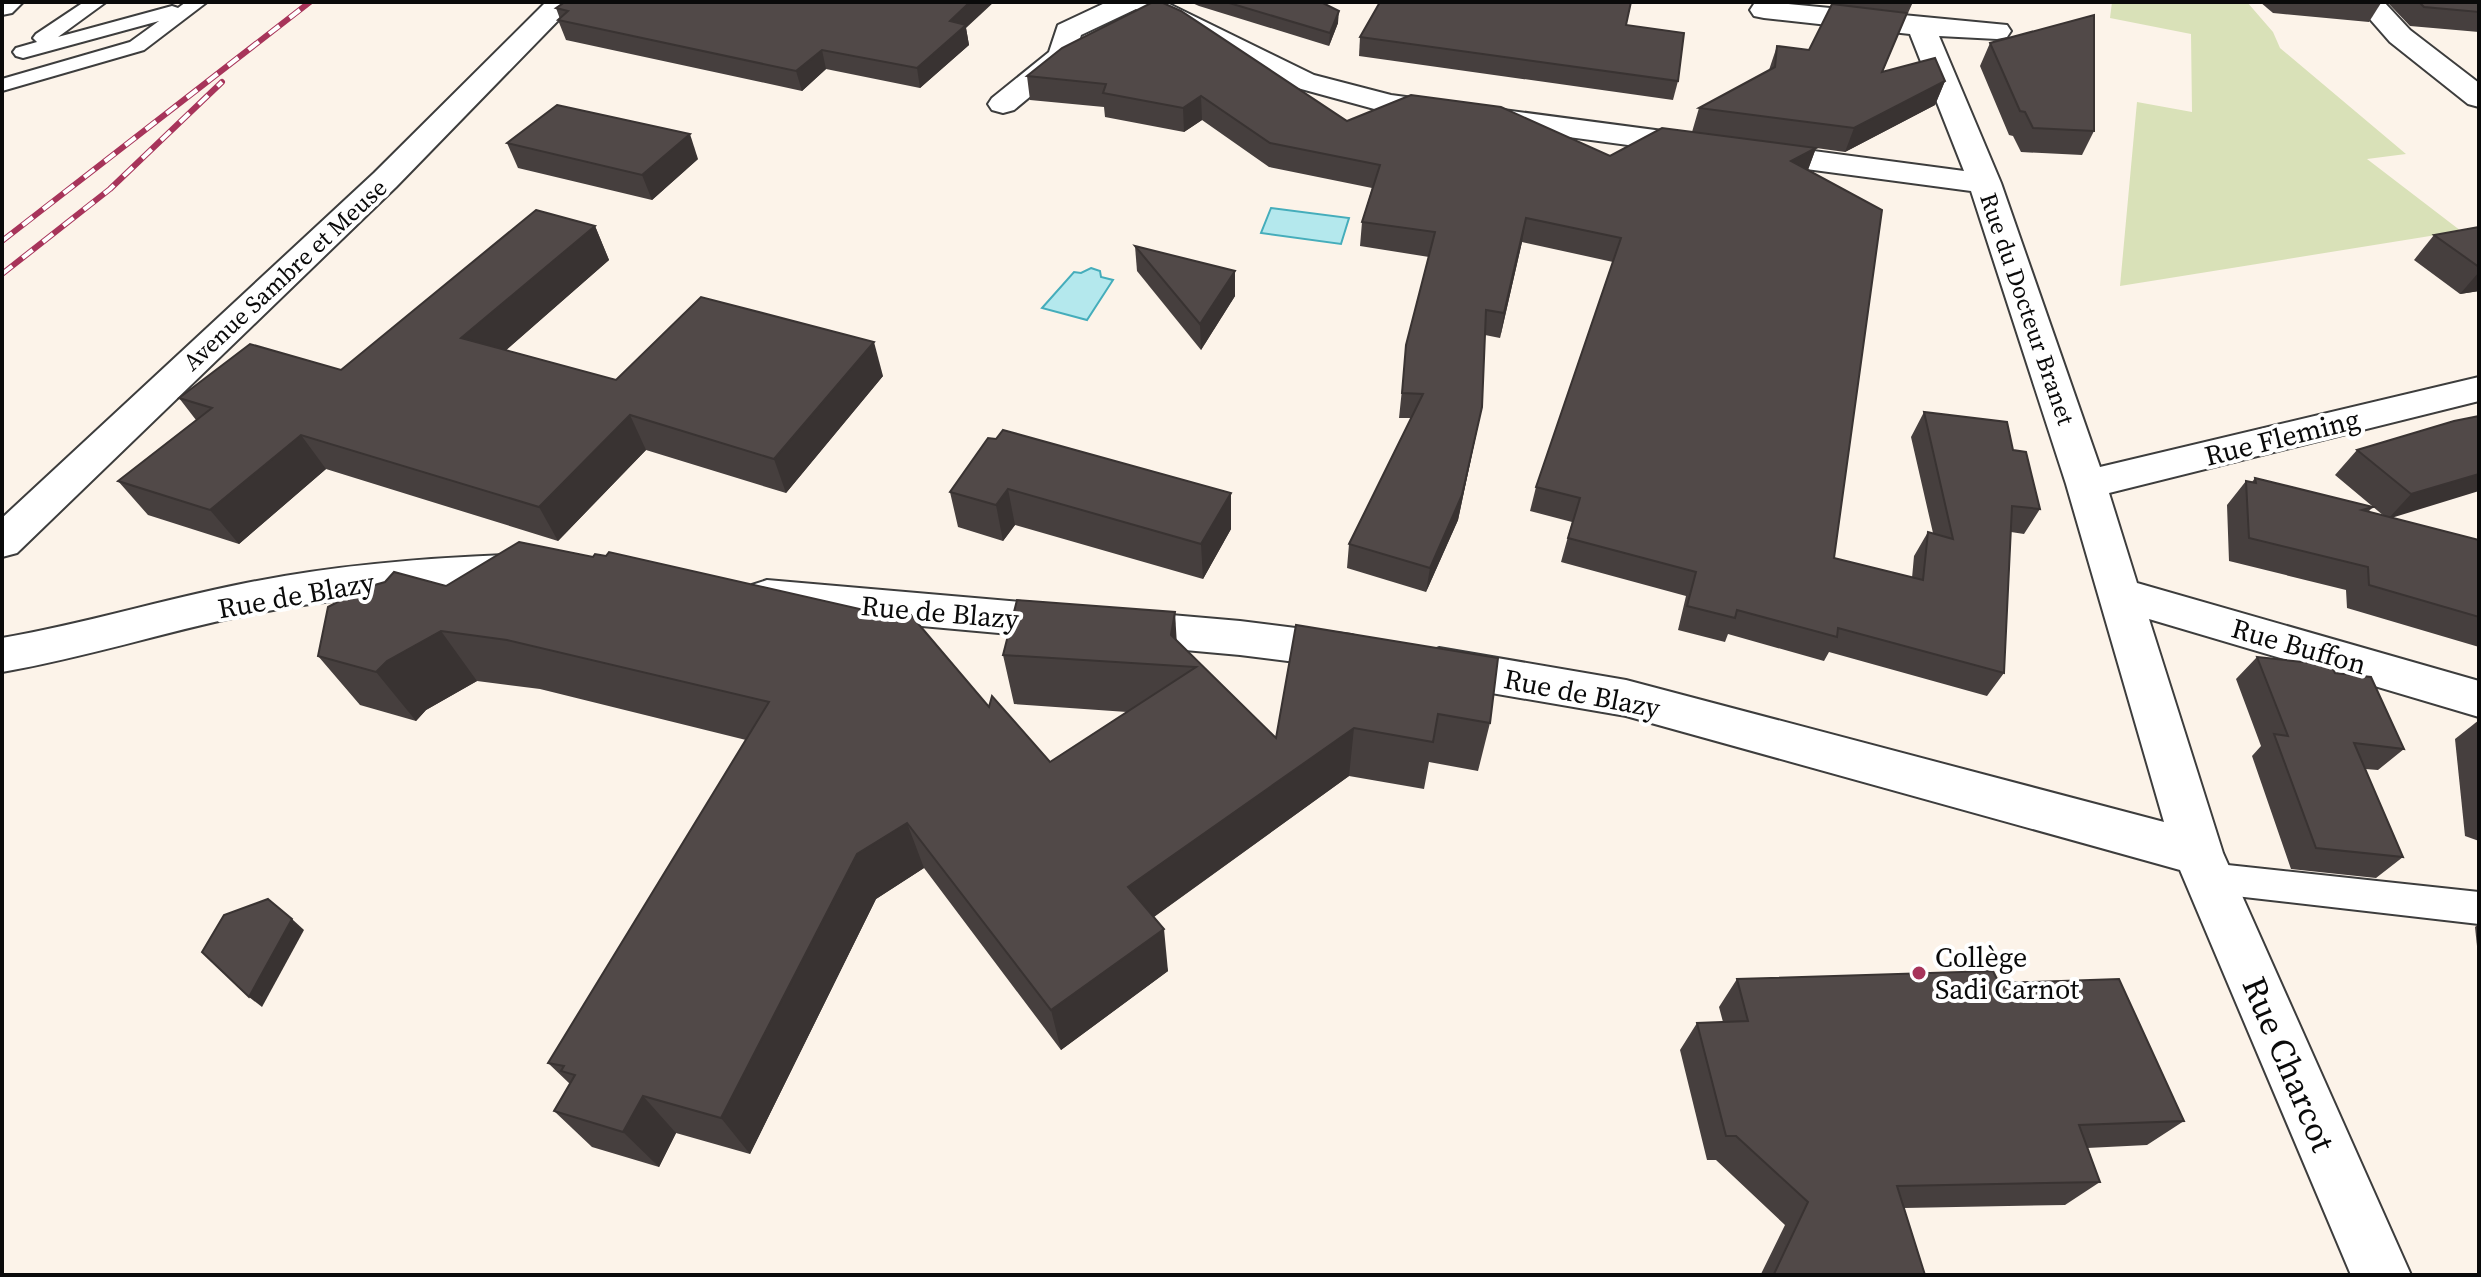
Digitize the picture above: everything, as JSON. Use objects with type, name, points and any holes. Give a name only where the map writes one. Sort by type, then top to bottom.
[{"type":"street","points":[[2,7],[9,2]]},
{"type":"street","name":"Avenue Sambre et Meuse","points":[[2,542],[385,180],[562,2]]},
{"type":"street","points":[[1003,104],[1063,55],[1068,31],[1129,2]]},
{"type":"street","name":"Rue du Docteur Branet","points":[[1143,2],[1304,81],[1389,104],[1985,183],[2086,484],[2204,866]]},
{"type":"street","points":[[2369,2],[2400,36],[2479,98]]},
{"type":"street","points":[[1764,10],[1921,27],[1997,31]]},
{"type":"street","points":[[1921,27],[1985,183]]},
{"type":"street","name":"Rue Fleming","points":[[2086,484],[2479,389]]},
{"type":"street","name":"Rue de Blazy","points":[[2,655],[54,647],[275,593],[448,572],[532,570],[577,575]]},
{"type":"street","name":"Rue de Blazy","points":[[728,592],[1240,638],[1363,654],[1626,698],[2204,866]]},
{"type":"street","name":"Rue Buffon","points":[[2119,594],[2479,699]]},
{"type":"street","name":"Rue Charcot","points":[[2204,866],[2381,1275]]},
{"type":"lane","points":[[49,34],[169,2]]},
{"type":"lane","points":[[2,68],[77,16],[106,4]]},
{"type":"lane","points":[[23,52],[195,4]]},
{"type":"lane","points":[[2,85],[137,46],[195,4]]},
{"type":"lane","points":[[2,68],[165,26]]},
{"type":"lane","points":[[2204,866],[2479,908]]},
{"type":"green space","points":[[2112,2],[2247,2],[2273,32],[2280,48],[2406,154],[2367,159],[2461,231],[2120,286],[2137,102],[2192,112],[2191,34],[2110,18]]},
{"type":"water","points":[[1271,208],[1349,218],[1341,244],[1261,233]]},
{"type":"water","points":[[1091,268],[1100,271],[1101,277],[1113,280],[1087,320],[1042,308],[1074,272],[1081,273]]},
{"type":"building","points":[[565,2],[970,2],[950,21],[966,25],[917,68],[822,50],[796,71],[558,20],[568,11],[556,8]]},
{"type":"building","points":[[1153,2],[1161,2],[1181,11],[1347,121],[1411,95],[1501,107],[1610,156],[1662,128],[1816,148],[1791,161],[1882,210],[1834,558],[1923,580],[1928,532],[1953,539],[1924,412],[2007,422],[2013,450],[2026,452],[2040,509],[2012,506],[2004,673],[1838,628],[1837,637],[1737,610],[1735,618],[1687,606],[1696,572],[1568,538],[1580,498],[1536,487],[1621,238],[1526,218],[1504,313],[1486,310],[1482,407],[1462,495],[1430,568],[1349,544],[1423,394],[1402,393],[1406,345],[1435,232],[1362,222],[1380,165],[1270,143],[1201,96],[1183,108],[1103,93],[1106,84],[1027,76],[1062,48]]},
{"type":"building","points":[[1226,2],[1321,2],[1339,11],[1330,33]]},
{"type":"building","points":[[1380,2],[1631,2],[1626,25],[1684,33],[1678,81],[1360,37]]},
{"type":"building","points":[[2419,2],[2479,2],[2479,12],[2424,7]]},
{"type":"building","points":[[1832,4],[1907,13],[1882,72],[1935,58],[1945,81],[1854,128],[1699,108],[1775,67],[1777,46],[1809,50]]},
{"type":"building","points":[[2094,15],[2094,131],[2033,128],[2025,112],[2020,111],[1990,43]]},
{"type":"building","points":[[557,105],[690,134],[642,175],[507,143]]},
{"type":"building","points":[[536,210],[595,226],[461,338],[616,380],[701,297],[874,342],[774,459],[630,415],[539,507],[301,435],[210,510],[118,481],[212,408],[179,398],[250,344],[341,370]]},
{"type":"building","points":[[2479,227],[2479,267],[2434,235]]},
{"type":"building","points":[[1135,246],[1235,271],[1200,324]]},
{"type":"building","points":[[2479,416],[2479,474],[2411,494],[2357,450],[2454,421]]},
{"type":"building","points":[[1003,430],[1231,493],[1201,544],[1008,489],[996,505],[950,492],[988,438],[996,439]]},
{"type":"building","points":[[2255,478],[2373,507],[2362,510],[2479,540],[2479,617],[2369,585],[2368,567],[2249,538],[2246,481],[2256,483]]},
{"type":"building","points":[[519,542],[593,557],[595,554],[606,556],[609,552],[899,618],[910,614],[989,707],[992,696],[1050,762],[1196,667],[1003,655],[1017,600],[1175,612],[1171,635],[1276,738],[1296,625],[1498,658],[1490,723],[1438,714],[1433,742],[1354,728],[1128,887],[1164,929],[1051,1010],[907,823],[857,854],[721,1118],[643,1096],[623,1132],[554,1111],[575,1075],[561,1071],[564,1066],[548,1063],[769,702],[507,640],[441,631],[387,661],[376,672],[318,656],[328,607],[364,588],[385,582],[394,572],[446,586]]},
{"type":"building","points":[[2257,657],[2331,665],[2335,673],[2371,677],[2404,749],[2354,743],[2403,857],[2316,848],[2274,734],[2288,736]]},
{"type":"building","points":[[268,899],[292,919],[249,997],[202,952],[224,915]]},
{"type":"building","points":[[1993,971],[1999,983],[2119,979],[2184,1121],[2079,1125],[2100,1182],[1897,1186],[1925,1275],[1743,1275],[1774,1274],[1808,1202],[1736,1136],[1726,1136],[1697,1023],[1748,1021],[1737,979]]},
{"type":"railway","points":[[2,241],[310,2]]},
{"type":"railway","points":[[2,274],[110,189],[222,82]]},
{"type":"place","name":"Collège Sadi Carnot","points":[[1919,973]]}]
